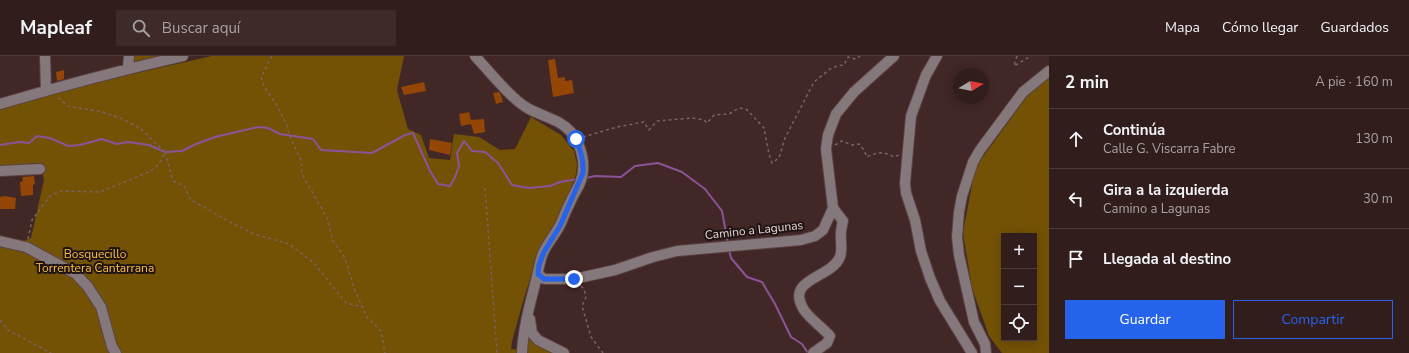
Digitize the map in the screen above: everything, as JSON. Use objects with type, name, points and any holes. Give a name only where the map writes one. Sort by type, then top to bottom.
[{"type":"street","points":[[45,56],[46,90]]},
{"type":"street","points":[[128,68],[129,56]]},
{"type":"street","points":[[0,104],[128,68],[183,56]]},
{"type":"street","points":[[475,56],[528,109],[560,122],[576,139],[581,151],[584,165],[580,183],[560,226],[544,252],[539,265],[538,274],[531,297],[522,353]]},
{"type":"street","points":[[813,353],[827,343],[830,336],[804,309],[798,296],[801,288],[807,282],[833,267],[840,258],[842,247],[841,233],[843,221],[833,208],[826,149],[828,135],[836,114],[854,92],[894,56]]},
{"type":"street","points":[[937,56],[926,75],[911,116],[905,183],[906,193],[916,226],[921,251],[930,278],[940,301],[972,353]]},
{"type":"street","points":[[986,353],[985,344],[974,322],[959,256],[957,237],[962,196],[972,162],[980,150],[1023,92],[1049,71]]},
{"type":"street","points":[[0,171],[40,169]]},
{"type":"street","name":"Camino a Lagunas","points":[[538,274],[544,279],[574,279],[615,270],[652,257],[677,251],[801,240],[815,236],[823,230],[833,208]]},
{"type":"street","points":[[0,241],[26,247],[76,274],[88,287],[101,307],[112,347],[116,353]]},
{"type":"street","points":[[531,297],[530,319],[532,333],[538,340],[564,353]]},
{"type":"path","points":[[272,56],[261,77],[264,87],[276,104],[287,125],[288,135],[301,160],[302,174],[327,218],[333,242],[345,258],[356,291],[367,317],[380,331],[385,353]]},
{"type":"path","points":[[576,139],[617,127],[644,122],[649,130],[657,121],[692,118],[704,120],[707,123],[714,115],[729,114],[739,108],[746,110],[764,128],[772,163],[779,158],[785,138],[814,82],[830,68],[844,65],[848,57],[855,59],[860,56]]},
{"type":"path","points":[[1017,56],[1014,66],[1031,56]]},
{"type":"path","points":[[46,90],[61,99],[68,106],[102,112],[123,119],[141,129],[165,152],[174,181],[184,186],[191,200],[254,234],[289,244],[314,263],[346,303],[363,308]]},
{"type":"path","points":[[826,149],[842,141],[852,145],[859,144],[864,150],[866,157],[877,152],[887,153],[894,157],[901,155],[908,156]]},
{"type":"path","points":[[26,247],[32,220],[50,196],[61,190],[100,192],[151,170],[159,164],[165,152]]},
{"type":"path","points":[[485,188],[497,353]]},
{"type":"path","points":[[574,279],[584,289],[586,297],[582,306],[591,337],[603,353]]},
{"type":"path","points":[[0,320],[8,330],[51,353]]},
{"type":"green space","points":[[134,56],[164,56],[134,62]]},
{"type":"green space","name":"Bosquecillo Torrentera Cantarrana","points":[[212,56],[404,56],[397,90],[408,129],[421,135],[429,158],[450,160],[454,134],[479,137],[500,150],[515,149],[531,117],[561,135],[574,151],[577,164],[576,174],[560,222],[536,260],[512,341],[511,349],[527,351],[528,337],[535,343],[553,353],[122,353],[103,330],[110,353],[0,353],[0,247],[8,248],[31,238],[44,180],[40,163],[0,166],[0,110],[79,87]]},
{"type":"green space","points":[[1049,78],[1049,353],[1002,353],[989,336],[972,288],[963,233],[975,168],[1027,96]]},
{"type":"building","points":[[555,59],[558,78],[565,77],[565,81],[572,80],[574,93],[553,97],[548,60]]},
{"type":"building","points":[[64,70],[64,79],[57,81],[56,72]]},
{"type":"building","points":[[424,82],[426,91],[404,95],[401,87]]},
{"type":"building","points":[[499,92],[503,102],[496,104],[493,93]]},
{"type":"building","points":[[469,112],[471,120],[484,119],[485,132],[474,134],[471,124],[461,126],[459,114]]},
{"type":"building","points":[[430,139],[452,143],[450,155],[429,150]]},
{"type":"building","points":[[34,176],[35,184],[33,185],[33,195],[21,196],[20,182],[23,181],[22,177]]},
{"type":"building","points":[[5,196],[16,198],[15,209],[0,209],[0,197]]},
{"type":"waterway","points":[[0,145],[19,142],[29,143],[37,136],[50,138],[68,146],[80,145],[102,139],[117,144],[128,142],[149,145],[165,152],[182,151],[215,137],[258,127],[268,128],[280,134],[313,139],[321,150],[372,153],[405,135],[413,133],[430,171],[438,184],[450,186],[459,166],[457,153],[464,141],[472,151],[485,152],[498,163],[512,185],[528,188],[550,186],[560,182],[578,179]]},
{"type":"waterway","points":[[586,178],[595,176],[621,177],[635,166],[658,163],[682,172],[705,189],[722,211],[728,244]]},
{"type":"waterway","points":[[729,250],[731,258],[747,277],[762,282],[775,304],[791,337],[802,344],[808,353]]},
{"type":"route","points":[[574,279],[544,279],[538,274],[539,265],[544,252],[560,226],[580,183],[583,173],[584,165],[581,151],[576,139]]}]
